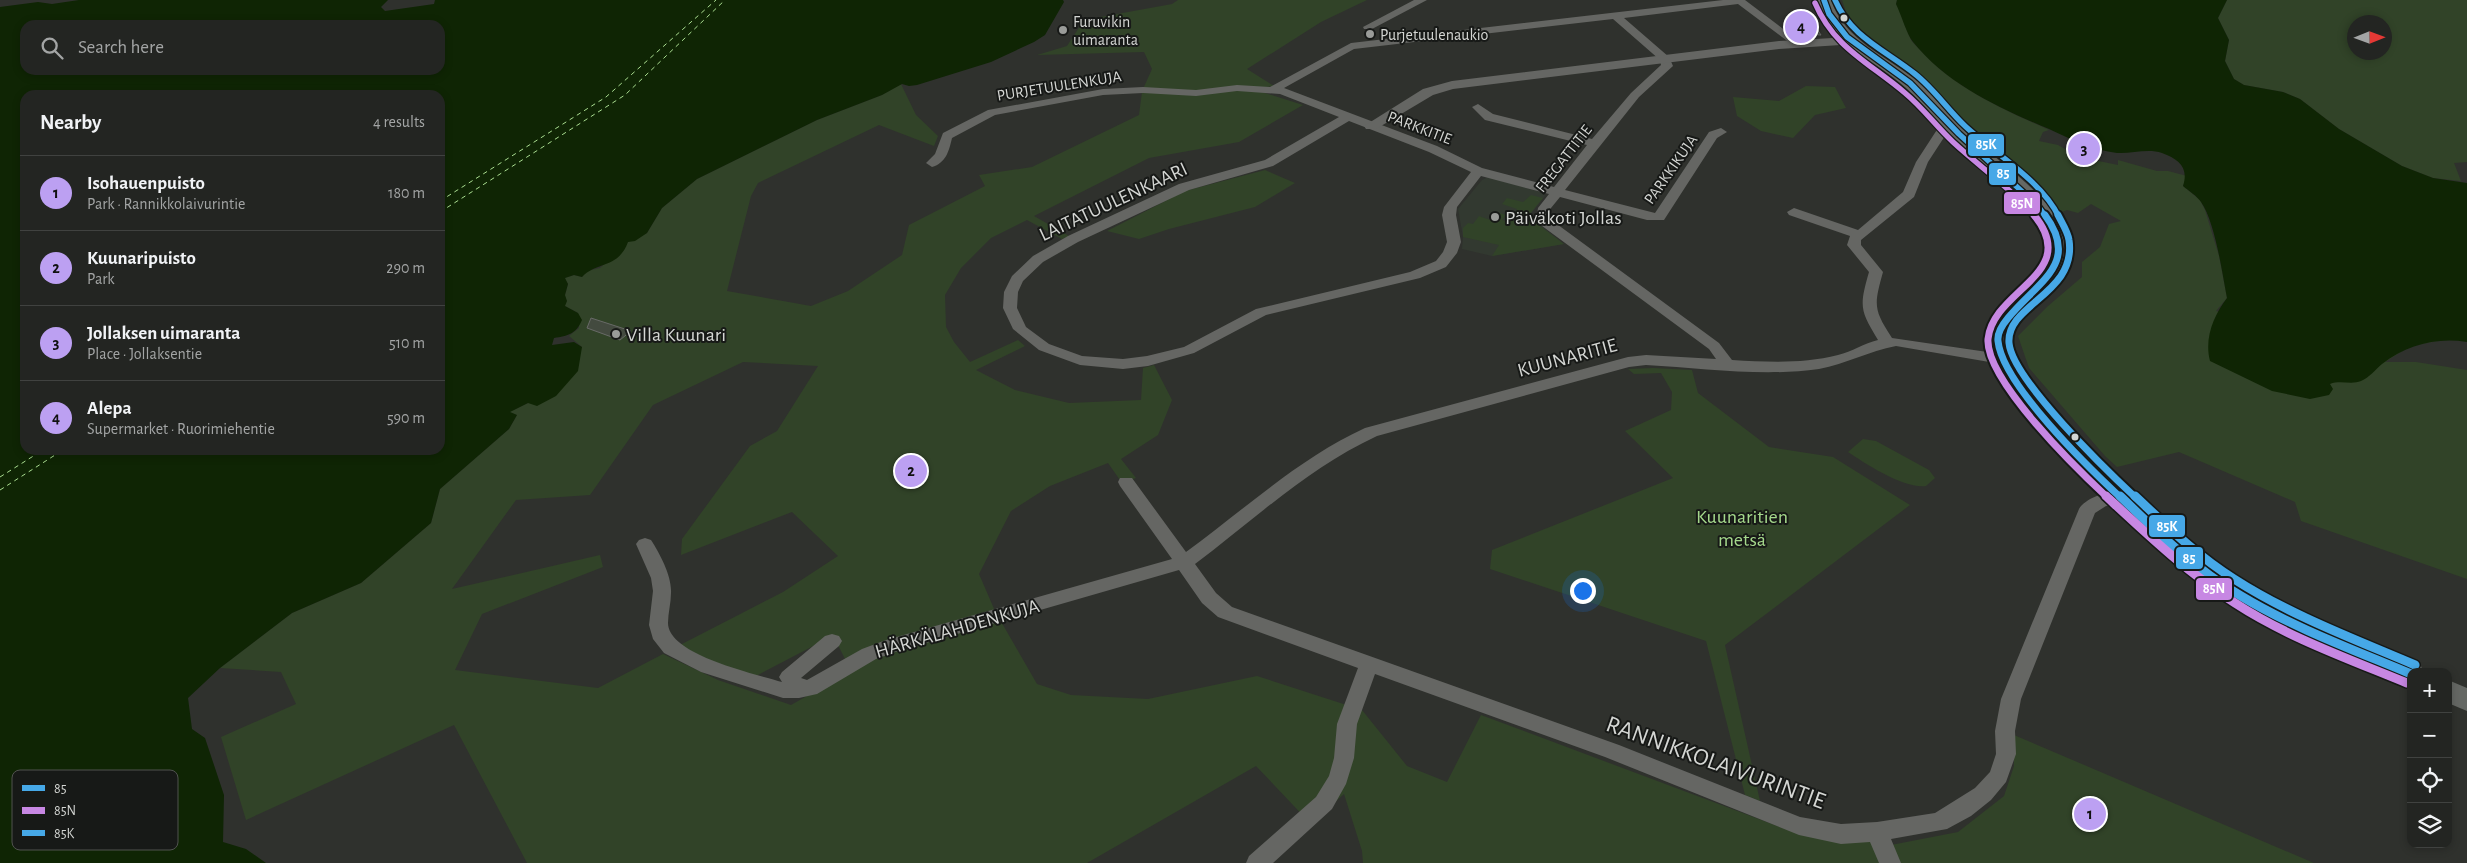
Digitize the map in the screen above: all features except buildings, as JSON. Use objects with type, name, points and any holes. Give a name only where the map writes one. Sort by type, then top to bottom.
[{"type":"main road","points":[[1824,0],[1828,12],[1851,41],[1910,83],[1948,122],[2034,202],[2048,218],[2060,238],[2058,262],[2043,283],[2004,319],[1998,342],[2002,359],[2032,405],[2120,496],[2186,557],[2219,582],[2258,605],[2407,672]]},
{"type":"main road","points":[[2452,693],[2467,700]]},
{"type":"street","points":[[1368,27],[1422,0]]},
{"type":"street","points":[[1273,90],[1351,46],[1740,1],[1798,44]]},
{"type":"street","points":[[1615,15],[1665,58]]},
{"type":"street","points":[[1372,126],[1428,92],[1442,87],[1665,58],[1798,44],[1851,41]]},
{"type":"street","name":"FREGATTITIE","points":[[1665,58],[1665,69],[1635,96],[1556,192],[1543,212],[1544,220],[1547,225],[1714,346],[1729,366]]},
{"type":"street","name":"PURJETUULENKUJA","points":[[932,163],[941,156],[947,136],[992,112],[1115,91],[1196,93],[1237,88],[1273,90]]},
{"type":"street","name":"PARKKITIE","points":[[1273,90],[1282,91],[1449,155],[1478,171],[1556,192]]},
{"type":"street","points":[[1478,107],[1490,117],[1595,143]]},
{"type":"street","name":"LAITATUULENKAARI","points":[[1348,117],[1269,163],[1184,187],[1073,240],[1038,259],[1017,279],[1011,292],[1010,308],[1020,330],[1044,347],[1080,360],[1124,364],[1148,361],[1189,350],[1261,312],[1415,275],[1441,264],[1450,253],[1454,242],[1450,215],[1451,207],[1478,171]]},
{"type":"street","points":[[1886,342],[1872,318],[1868,301],[1876,272],[1854,245],[1854,239],[1858,234],[1887,214],[1909,194],[1922,162],[1948,122]]},
{"type":"street","name":"PARKKIKUJA","points":[[1556,192],[1647,216],[1659,217],[1713,135],[1721,132]]},
{"type":"street","points":[[1794,212],[1858,234]]},
{"type":"street","name":"KUUNARITIE","points":[[1185,562],[1216,540],[1289,478],[1338,446],[1371,432],[1628,362],[1646,360],[1729,366],[1818,364],[1844,358],[1886,342],[1906,343],[2002,359]]},
{"type":"street","name":"RANNIKKOLAIVURINTIE","points":[[1126,482],[1209,598],[1225,612],[1621,755],[1799,826],[1841,834],[1878,832],[1939,822],[1963,809],[1984,794],[2000,776],[2006,754],[2005,731],[2011,699],[2088,509],[2100,502],[2120,496]]},
{"type":"street","name":"HÄRKÄLAHDENKUJA","points":[[645,544],[660,578],[662,591],[658,625],[663,639],[671,648],[708,667],[783,690],[810,688],[869,654],[892,645],[1185,562]]},
{"type":"street","points":[[800,690],[789,677],[832,641]]},
{"type":"street","points":[[1257,863],[1324,803],[1339,778],[1344,758],[1347,724],[1369,664]]},
{"type":"street","points":[[1878,832],[1890,863]]},
{"type":"shaded area","points":[[79,0],[388,0],[381,7],[385,11],[434,4],[435,0],[1063,0],[1064,2],[1045,35],[1034,42],[991,62],[917,85],[909,86],[902,84],[882,95],[817,120],[697,179],[662,208],[647,233],[635,241],[628,242],[619,257],[588,272],[582,277],[574,275],[565,278],[568,284],[565,306],[578,313],[582,320],[571,334],[554,338],[552,345],[574,342],[582,347],[578,371],[556,396],[537,406],[528,403],[510,412],[517,415],[509,429],[440,489],[431,523],[361,583],[292,613],[220,668],[188,698],[192,729],[205,738],[224,795],[223,842],[246,849],[266,863],[0,863],[0,7],[38,2],[52,4]]},
{"type":"shaded area","points":[[1897,0],[2227,0],[2218,18],[2229,40],[2225,61],[2234,79],[2244,85],[2283,92],[2300,99],[2339,129],[2402,166],[2433,178],[2467,183],[2467,342],[2433,342],[2412,347],[2392,357],[2364,380],[2330,384],[2333,389],[2329,395],[2310,399],[2272,391],[2210,361],[2208,344],[2211,327],[2227,298],[2210,222],[2199,200],[2183,186],[2185,174],[2178,161],[2157,152],[2117,153],[2090,147],[2012,113],[1975,94],[1942,71],[1913,42],[1896,4]]},
{"type":"shaded area","name":"Päiväkoti Jollas","points":[[1488,177],[1544,193],[1545,196],[1529,216],[1564,244],[1492,256],[1462,249],[1463,237],[1458,209],[1482,180]]},
{"type":"green space","points":[[1178,0],[1367,0],[1321,22],[1247,69],[1274,86],[1225,91],[1143,89],[1152,69],[1144,52],[1037,55],[1067,46],[1084,20],[1172,4]]},
{"type":"green space","points":[[1842,0],[1897,0],[1896,4],[1911,40],[1937,67],[1967,89],[1999,107],[2049,130],[2043,132],[2039,141],[2058,145],[2079,157],[2118,165],[2118,160],[2157,171],[2168,171],[2187,176],[2183,186],[2200,200],[2205,210],[2219,256],[2227,298],[2216,311],[2373,351],[2449,339],[2410,346],[2385,362],[2416,362],[2467,370],[2467,579],[2301,521],[2295,502],[2179,452],[2117,467],[2105,456],[2029,368],[2018,336],[2048,306],[2082,277],[2082,262],[2100,247],[2109,224],[2121,221],[2091,204],[2078,213],[2067,210],[2062,212],[1921,79],[1861,32],[1846,12]]},
{"type":"green space","points":[[2227,0],[2467,0],[2467,162],[2454,163],[2461,181],[2433,178],[2402,166],[2339,129],[2300,99],[2283,92],[2244,85],[2234,79],[2225,61],[2229,40],[2218,18]]},
{"type":"green space","points":[[901,84],[916,115],[938,136],[934,146],[879,125],[758,183],[751,196],[727,291],[811,306],[848,291],[902,255],[909,225],[985,186],[979,175],[1032,167],[1139,115],[1142,92],[1237,90],[1262,92],[1303,105],[1239,142],[1149,158],[1034,216],[1069,236],[1062,239],[1027,220],[991,238],[961,268],[945,295],[946,327],[954,342],[970,362],[1018,340],[1025,346],[976,370],[1015,390],[1069,403],[1141,400],[1143,368],[1154,365],[1172,400],[1158,435],[1121,459],[1136,478],[1122,483],[1108,463],[1050,486],[1011,511],[979,574],[995,611],[1037,684],[1071,695],[1148,699],[1257,676],[1362,710],[1407,766],[1447,782],[1481,715],[1791,831],[1875,841],[1884,863],[1363,863],[1362,851],[1344,794],[1311,824],[1256,766],[1087,863],[527,863],[454,725],[246,820],[221,737],[296,704],[281,672],[220,668],[292,613],[361,583],[431,523],[440,489],[509,429],[517,415],[509,412],[528,403],[582,347],[569,336],[579,328],[578,313],[565,306],[568,284],[564,278],[574,275],[582,277],[587,271],[600,268],[628,242],[647,233],[662,208],[697,179],[817,120],[882,95]],"holes":[[[743,362],[818,366],[777,431],[750,446],[682,539],[681,555],[792,512],[838,556],[783,592],[680,645],[713,663],[756,676],[819,643],[838,645],[851,671],[791,705],[718,680],[663,654],[598,688],[455,670],[482,614],[603,567],[600,555],[452,589],[516,500],[590,495],[653,405]]]},
{"type":"green space","points":[[1806,86],[1835,87],[1846,108],[1815,115],[1793,138],[1761,131],[1737,116],[1733,97],[1779,101]]},
{"type":"green space","points":[[1265,170],[1295,183],[1255,207],[1169,229],[1139,239],[1107,231],[1185,191]]},
{"type":"green space","points":[[1531,195],[1543,198],[1529,215],[1531,219],[1564,244],[1492,256],[1499,245],[1463,237],[1463,228],[1468,223],[1473,224],[1479,216],[1490,220],[1496,212],[1506,215],[1502,220],[1509,222],[1517,209],[1502,204],[1507,198],[1523,202]]},
{"type":"green space","name":"Kuunaritien metsä","points":[[1628,369],[1692,370],[1698,393],[1769,447],[1833,457],[1910,505],[1725,645],[1760,801],[1745,795],[1706,641],[1490,569],[1492,550],[1673,478],[1625,431],[1671,410],[1672,392],[1661,373],[1634,374]]},
{"type":"green space","points":[[1863,439],[1876,441],[1929,470],[1935,478],[1926,486],[1917,486],[1885,475],[1848,452]]},
{"type":"green space","points":[[2014,735],[2314,863],[1899,863],[1891,845],[1958,832],[2004,796],[2014,766]]},
{"type":"ferry route","points":[[445,198],[606,97],[716,0]]},
{"type":"ferry route","points":[[445,209],[625,95],[725,0]]},
{"type":"ferry route","points":[[0,477],[35,455]]},
{"type":"ferry route","points":[[0,490],[55,455]]},
{"type":"transit line","name":"85","points":[[1824,0],[1829,14],[1847,37],[1910,83],[1959,134],[2038,206],[2053,226],[2059,242],[2059,256],[2054,268],[2005,321],[1999,333],[1998,343],[2009,370],[2032,403],[2064,441],[2101,479],[2179,550],[2239,595],[2302,627],[2407,672]]},
{"type":"transit line","name":"85K","points":[[1835,0],[1849,25],[1870,43],[1918,76],[1966,127],[2038,189],[2057,213],[2069,238],[2069,259],[2062,276],[2050,290],[2021,315],[2012,328],[2009,342],[2011,352],[2022,372],[2036,392],[2069,430],[2091,455],[2128,490],[2186,543],[2222,571],[2288,609],[2415,665]]},
{"type":"transit line","name":"85N","points":[[1815,3],[1821,19],[1840,43],[1910,97],[1953,142],[2020,200],[2039,222],[2048,240],[2048,255],[2041,269],[2030,282],[2003,308],[1993,323],[1988,340],[1995,366],[2017,401],[2051,441],[2134,522],[2175,558],[2236,604],[2256,616],[2299,636],[2407,683]]},
{"type":"place","name":"Alepa","points":[[1801,27]]},
{"type":"place","name":"Furuvikin uimaranta","points":[[1063,30]]},
{"type":"place","name":"Purjetuulenaukio","points":[[1370,34]]},
{"type":"place","name":"Jollaksen uimaranta","points":[[2084,149]]},
{"type":"place","name":"Päiväkoti Jollas","points":[[1495,217]]},
{"type":"place","name":"Villa Kuunari","points":[[616,334]]},
{"type":"place","name":"Kuunaripuisto","points":[[911,471]]},
{"type":"place","name":"Isohauenpuisto","points":[[2090,814]]}]
